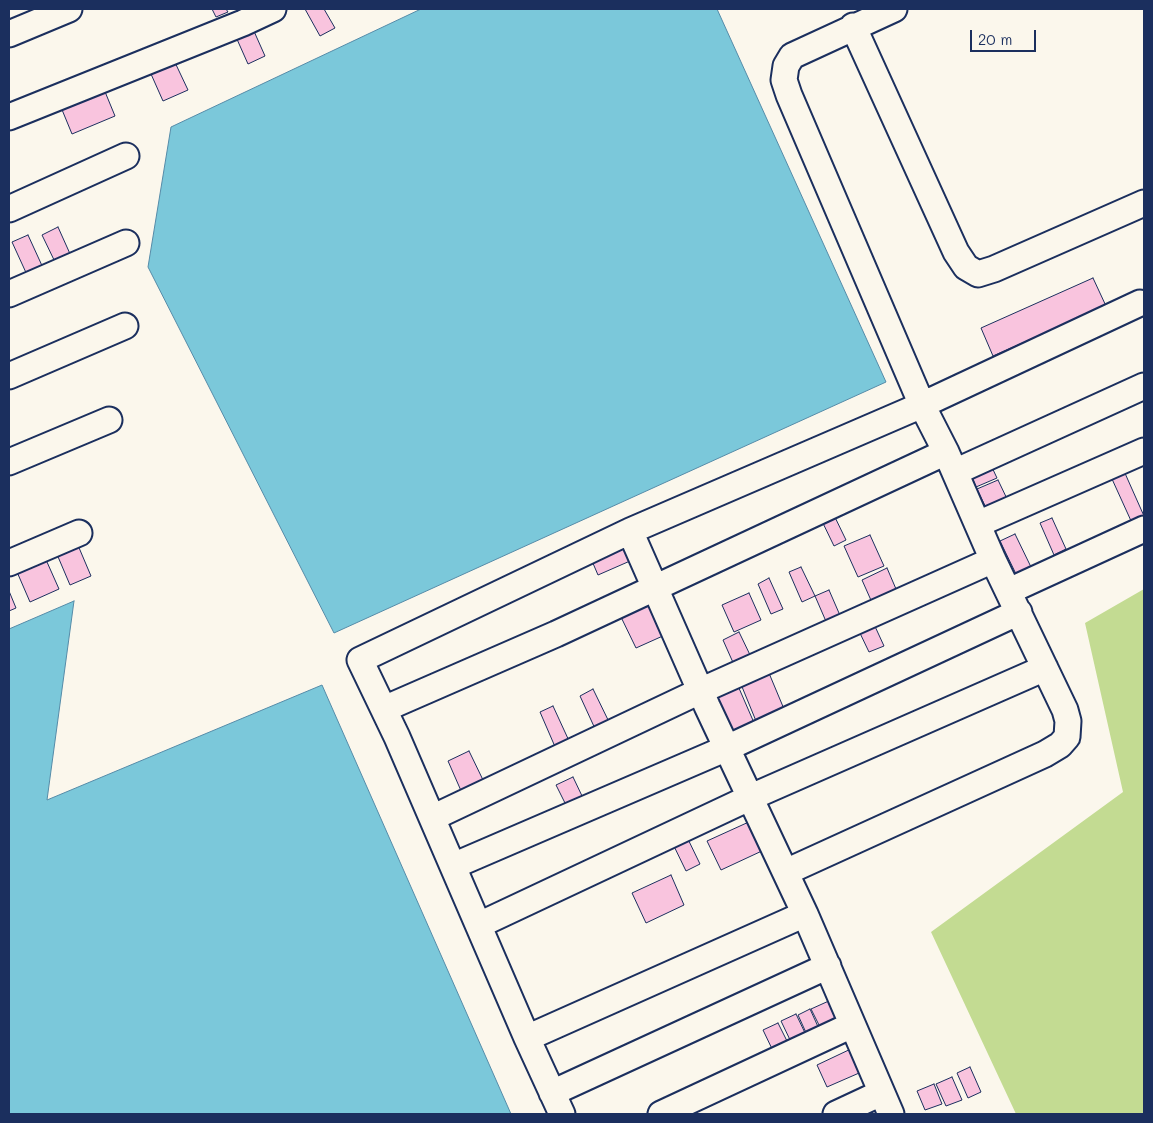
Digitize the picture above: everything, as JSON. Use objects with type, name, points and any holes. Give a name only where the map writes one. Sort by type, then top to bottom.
[{"type":"street","points":[[9,34],[69,9]]},
{"type":"street","points":[[9,117],[240,16],[272,9]]},
{"type":"street","points":[[786,872],[1036,758],[1060,745],[1067,737],[1068,721],[950,462],[922,405],[784,80],[786,66],[792,56],[853,26],[894,9]]},
{"type":"street","points":[[853,26],[956,252],[966,267],[978,274],[994,269],[1144,203]]},
{"type":"street","points":[[9,209],[126,156]]},
{"type":"street","points":[[9,294],[126,243]]},
{"type":"street","points":[[828,966],[557,1104],[384,709],[360,660],[630,531],[922,405],[1140,303]]},
{"type":"street","points":[[9,376],[126,326]]},
{"type":"street","points":[[384,709],[556,634],[655,588],[950,462],[1144,386]]},
{"type":"street","points":[[9,462],[109,420]]},
{"type":"street","points":[[978,524],[1144,451]]},
{"type":"street","points":[[453,866],[727,748],[1014,602],[1144,529]]},
{"type":"street","points":[[630,531],[700,691],[805,914],[886,1103],[836,1114]]},
{"type":"street","points":[[9,563],[79,533]]},
{"type":"street","points":[[432,818],[700,691],[994,560]]},
{"type":"street","points":[[479,924],[749,798],[1045,668]]},
{"type":"street","points":[[527,1038],[805,914]]},
{"type":"street","points":[[661,1114],[852,1025]]},
{"type":"green space","points":[[1144,589],[1144,1114],[1016,1114],[931,932],[1123,792],[1085,623]]},
{"type":"water","points":[[421,9],[717,9],[886,382],[334,633],[148,267],[171,127]]},
{"type":"water","points":[[74,601],[47,800],[322,685],[511,1114],[9,1114],[9,629]]},
{"type":"building","points":[[212,9],[226,9],[228,12],[216,17]]},
{"type":"building","points":[[305,9],[324,9],[335,28],[320,36]]},
{"type":"building","points":[[249,20],[265,56],[248,64],[232,28]]},
{"type":"building","points":[[171,54],[188,90],[163,101],[147,65]]},
{"type":"building","points":[[101,82],[115,116],[72,134],[58,100]]},
{"type":"building","points":[[58,227],[71,256],[56,264],[42,235]]},
{"type":"building","points":[[28,235],[44,270],[28,277],[12,242]]},
{"type":"building","points":[[1093,278],[1106,306],[993,356],[981,328]]},
{"type":"building","points":[[989,461],[997,478],[976,487],[969,470]]},
{"type":"building","points":[[1120,462],[1144,516],[1132,523],[1107,468]]},
{"type":"building","points":[[998,480],[1009,503],[988,512],[977,489]]},
{"type":"building","points":[[831,509],[846,540],[834,546],[819,515]]},
{"type":"building","points":[[1052,518],[1066,549],[1054,555],[1040,523]]},
{"type":"building","points":[[1015,534],[1031,567],[1016,574],[1000,541]]},
{"type":"building","points":[[870,535],[884,566],[858,577],[844,546]]},
{"type":"building","points":[[620,540],[630,561],[598,575],[589,554]]},
{"type":"building","points":[[77,543],[91,576],[70,585],[56,552]]},
{"type":"building","points":[[43,553],[59,589],[30,602],[14,565]]},
{"type":"building","points":[[801,567],[815,596],[802,602],[789,572]]},
{"type":"building","points":[[887,568],[899,596],[874,607],[862,580]]},
{"type":"building","points":[[769,578],[783,609],[771,614],[758,584]]},
{"type":"building","points":[[829,590],[842,620],[828,626],[815,596]]},
{"type":"building","points":[[9,591],[16,608],[9,611]]},
{"type":"building","points":[[749,593],[761,620],[734,632],[722,605]]},
{"type":"building","points":[[649,601],[665,635],[636,648],[620,615]]},
{"type":"building","points":[[873,622],[884,646],[869,652],[858,629]]},
{"type":"building","points":[[739,632],[752,659],[735,667],[723,640]]},
{"type":"building","points":[[766,666],[784,709],[756,721],[738,677]]},
{"type":"building","points":[[735,679],[755,725],[729,737],[708,691]]},
{"type":"building","points":[[593,689],[611,726],[597,733],[580,696]]},
{"type":"building","points":[[553,706],[570,743],[556,749],[540,712]]},
{"type":"building","points":[[469,751],[484,782],[462,793],[448,761]]},
{"type":"building","points":[[573,777],[583,798],[566,805],[556,785]]},
{"type":"building","points":[[751,821],[764,850],[721,870],[707,841]]},
{"type":"building","points":[[685,833],[700,864],[686,871],[671,840]]},
{"type":"building","points":[[671,875],[684,905],[646,923],[632,893]]},
{"type":"building","points":[[831,1000],[841,1022],[822,1031],[811,1009]]},
{"type":"building","points":[[810,1009],[820,1031],[808,1037],[798,1015]]},
{"type":"building","points":[[796,1014],[807,1037],[792,1044],[781,1021]]},
{"type":"building","points":[[778,1023],[789,1045],[774,1053],[763,1030]]},
{"type":"building","points":[[855,1047],[866,1070],[827,1087],[817,1065]]},
{"type":"building","points":[[970,1067],[981,1092],[968,1098],[957,1073]]},
{"type":"building","points":[[952,1077],[962,1100],[946,1106],[936,1084]]},
{"type":"building","points":[[934,1084],[942,1104],[925,1110],[917,1091]]}]
